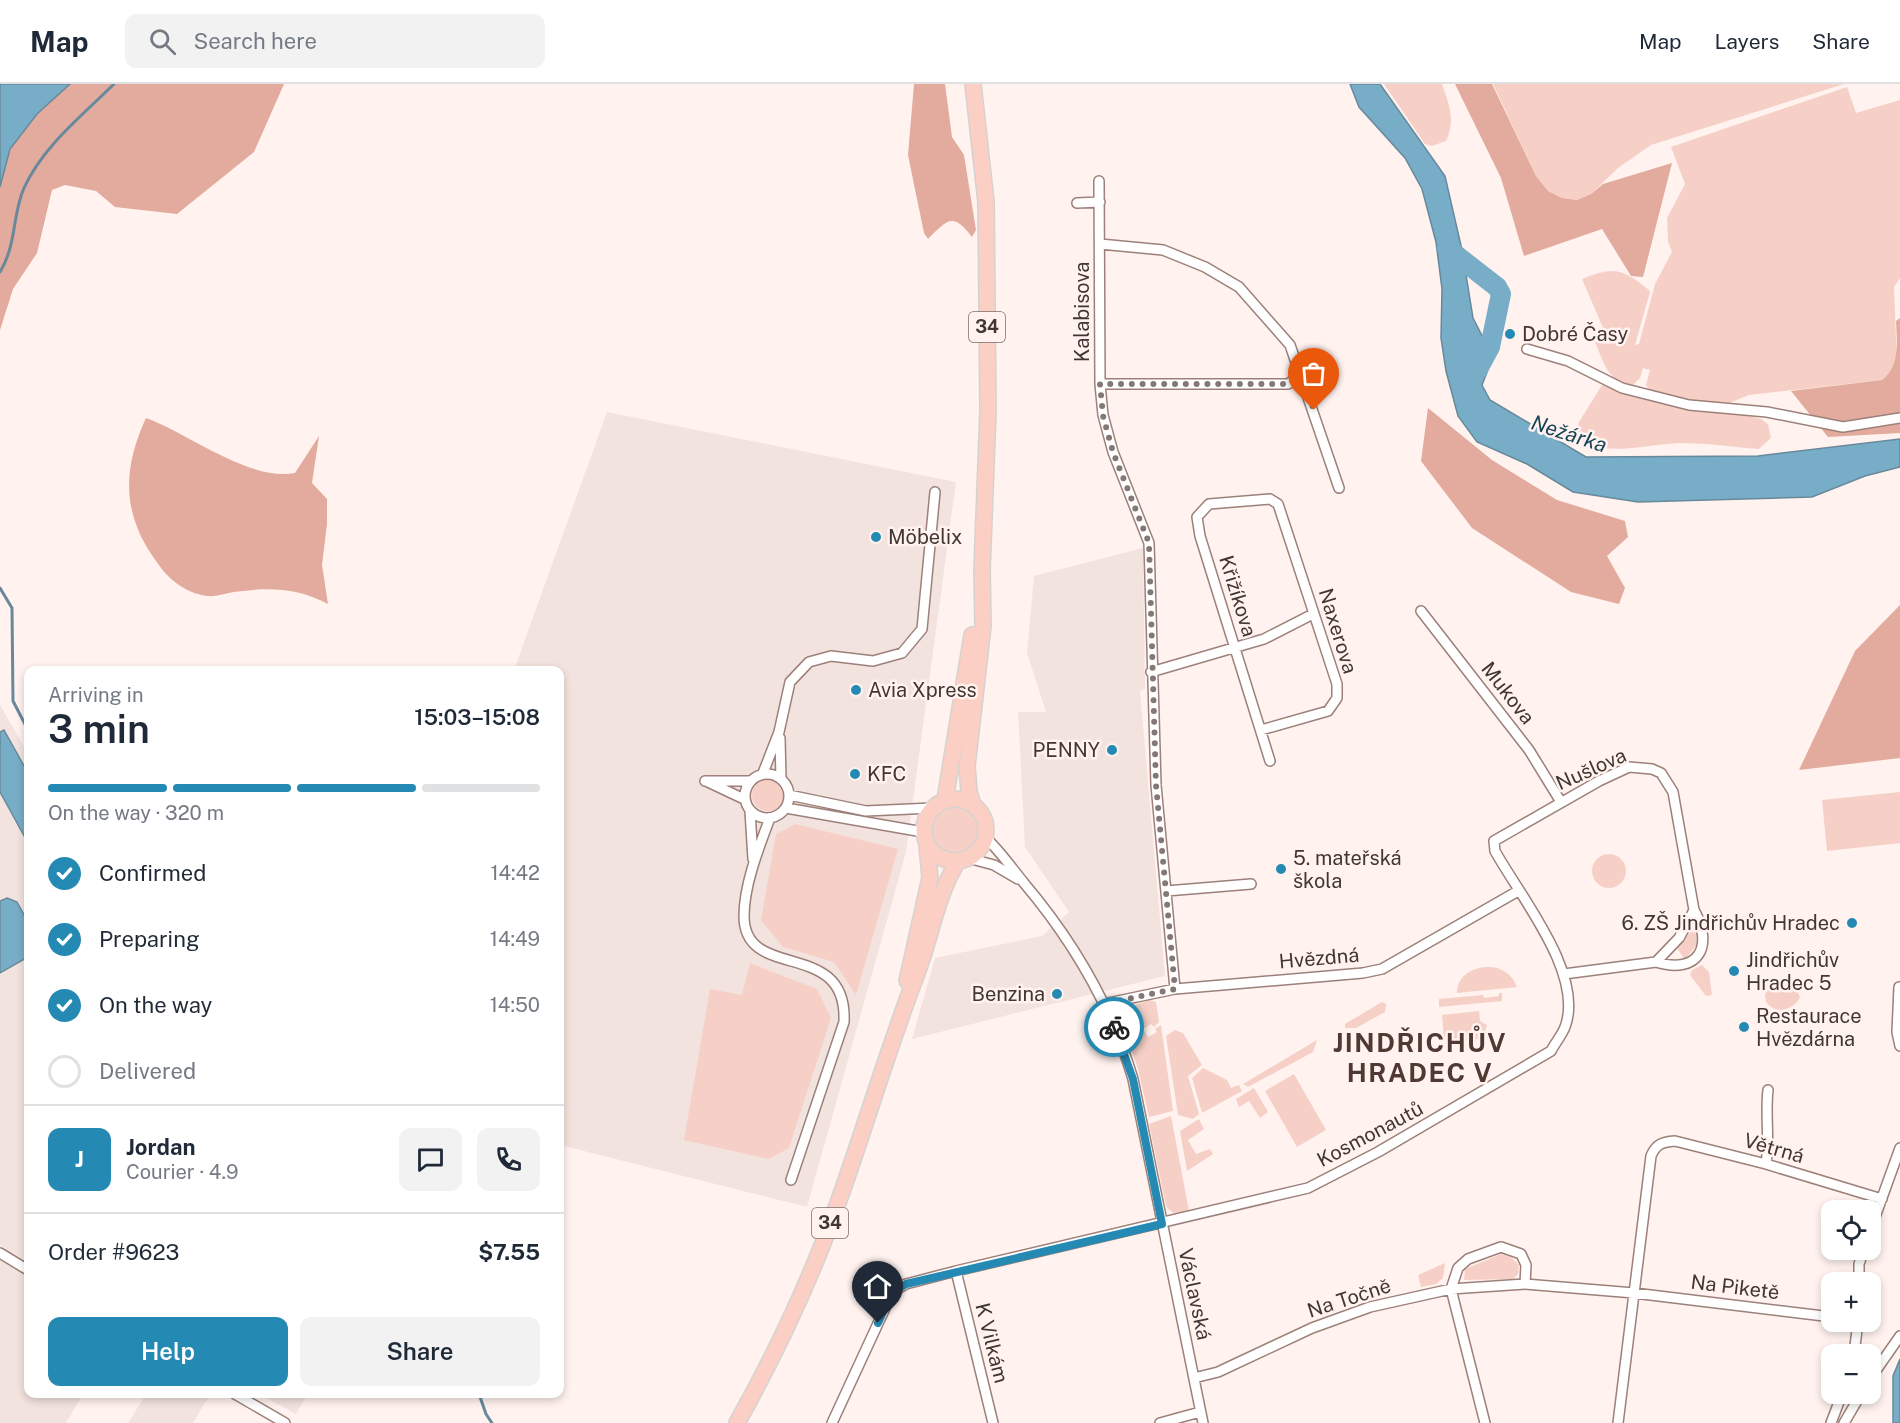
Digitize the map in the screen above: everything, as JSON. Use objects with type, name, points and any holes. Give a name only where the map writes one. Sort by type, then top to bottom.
[{"type":"main road","name":"34","points":[[973,84],[986,202],[988,411],[982,570],[983,626],[967,766],[969,792],[973,805]]},
{"type":"main road","name":"34","points":[[939,804],[982,570]]},
{"type":"main road","points":[[960,799],[973,805],[984,819],[985,837],[980,847],[963,859],[942,858],[925,838],[926,819],[939,804],[960,799]]},
{"type":"main road","name":"34","points":[[901,1013],[930,878],[925,838]]},
{"type":"main road","name":"34","points":[[737,1423],[771,1361],[810,1276],[845,1185],[901,1013],[926,950],[945,882],[963,859]]},
{"type":"street","name":"Kalabisova","points":[[1099,180],[1100,384],[1103,416],[1113,452],[1149,543],[1151,672]]},
{"type":"street","points":[[1077,203],[1100,202]]},
{"type":"street","points":[[1100,244],[1163,250],[1205,267],[1239,287],[1290,345],[1339,488]]},
{"type":"street","points":[[1527,349],[1568,361],[1622,388],[1689,405],[1767,412],[1843,427],[1900,418]]},
{"type":"street","points":[[1100,384],[1288,384],[1301,375]]},
{"type":"street","points":[[753,863],[750,811],[744,799],[705,781],[749,781],[763,773],[779,732],[790,682],[809,662],[831,656],[873,661],[902,654],[922,629],[935,492]]},
{"type":"street","name":"Naxerova","points":[[1260,730],[1328,711],[1337,698],[1336,684],[1282,510],[1270,499]]},
{"type":"street","name":"Křižíkova","points":[[1270,499],[1209,504],[1197,517],[1270,761]]},
{"type":"street","name":"Mukova","points":[[1421,611],[1529,750],[1560,802]]},
{"type":"street","points":[[1175,989],[1156,785],[1151,672],[1264,639],[1313,614]]},
{"type":"street","points":[[779,732],[781,778],[789,795],[786,808]]},
{"type":"street","name":"Nušlova","points":[[1518,891],[1495,850],[1494,841],[1560,802],[1629,767],[1640,766],[1661,773],[1673,792],[1694,910],[1704,935],[1704,942],[1699,952],[1683,966],[1656,963]]},
{"type":"street","points":[[763,773],[781,778]]},
{"type":"street","points":[[744,799],[749,781]]},
{"type":"street","points":[[789,795],[866,811],[939,804]]},
{"type":"street","points":[[791,1180],[844,1022],[845,1003],[838,985],[818,969],[780,959],[761,950],[750,936],[744,918],[753,863],[770,818],[786,808],[925,838]]},
{"type":"street","points":[[750,811],[770,818]]},
{"type":"street","name":"Václavská","points":[[985,837],[1070,941],[1103,1004],[1133,1079],[1203,1423]]},
{"type":"street","name":"Václavská","points":[[963,859],[994,865],[1023,881]]},
{"type":"street","points":[[1166,891],[1251,884]]},
{"type":"street","name":"Kosmonautů","points":[[832,1423],[887,1304],[894,1293],[906,1284],[1308,1188],[1378,1152],[1551,1051],[1565,1027],[1568,993],[1564,974],[1545,936],[1518,891]]},
{"type":"street","name":"Hvězdná","points":[[1103,1004],[1175,989],[1382,969],[1518,891]]},
{"type":"street","points":[[1564,974],[1656,963],[1679,938],[1694,910]]},
{"type":"street","points":[[1899,987],[1897,1032],[1900,1046]]},
{"type":"street","points":[[1766,1164],[1769,1144],[1766,1118],[1768,1090]]},
{"type":"street","name":"Větrná","points":[[1634,1293],[1651,1156],[1655,1146],[1665,1141],[1675,1141],[1766,1164],[1882,1199]]},
{"type":"street","points":[[1882,1199],[1900,1148]]},
{"type":"street","points":[[1485,1423],[1451,1289],[1458,1268],[1468,1259],[1502,1247],[1521,1254],[1526,1265],[1525,1284]]},
{"type":"street","points":[[0,1253],[24,1268]]},
{"type":"street","name":"K Vilkám","points":[[956,1271],[993,1423]]},
{"type":"street","name":"Na Piketě","points":[[1525,1284],[1634,1293],[1821,1316]]},
{"type":"street","name":"Na Točně","points":[[1194,1378],[1218,1372],[1312,1328],[1370,1307],[1451,1289],[1525,1284]]},
{"type":"street","points":[[1618,1423],[1634,1293]]},
{"type":"street","points":[[1881,1363],[1900,1336]]},
{"type":"street","points":[[242,1398],[285,1423]]},
{"type":"street","points":[[1831,1423],[1838,1404]]},
{"type":"street","points":[[1844,1423],[1855,1404]]},
{"type":"street","points":[[1160,1423],[1200,1412]]},
{"type":"shaded area","points":[[70,84],[284,84],[254,152],[177,214],[115,207],[96,191],[65,185],[52,190],[37,253],[13,289],[0,330],[0,187],[5,164],[21,132],[36,114]]},
{"type":"shaded area","points":[[914,84],[945,84],[952,137],[964,155],[976,230],[972,237],[955,221],[946,223],[928,239],[924,233],[908,155]]},
{"type":"shaded area","points":[[1384,84],[1442,84],[1451,119],[1446,141],[1432,146],[1425,144]]},
{"type":"shaded area","points":[[1455,84],[1492,84],[1536,176],[1548,191],[1562,198],[1577,200],[1591,194],[1603,184],[1672,163],[1643,277],[1631,276],[1602,229],[1524,256],[1501,178]]},
{"type":"shaded area","points":[[1493,84],[1844,84],[1651,145],[1618,168],[1591,194],[1577,200],[1562,198],[1548,191],[1536,176]]},
{"type":"shaded area","points":[[1847,87],[1856,113],[1900,100],[1900,278],[1894,287],[1897,366],[1882,380],[1749,395],[1724,405],[1681,400],[1650,391],[1646,385],[1650,370],[1643,368],[1640,378],[1631,387],[1611,375],[1595,342],[1610,344],[1582,279],[1602,272],[1617,271],[1632,277],[1649,290],[1635,345],[1639,344],[1655,284],[1672,252],[1668,242],[1667,218],[1685,184],[1671,147]]},
{"type":"shaded area","points":[[1900,318],[1900,433],[1828,437],[1791,391],[1882,380],[1888,375],[1895,361],[1896,321]]},
{"type":"shaded area","points":[[1602,385],[1679,408],[1737,413],[1761,419],[1768,424],[1771,438],[1759,449],[1680,443],[1608,449],[1584,444],[1577,429],[1579,422]]},
{"type":"shaded area","points":[[1428,408],[1492,460],[1557,500],[1625,521],[1628,537],[1607,556],[1625,588],[1619,604],[1571,592],[1472,528],[1421,461]]},
{"type":"shaded area","points":[[607,412],[956,482],[906,852],[807,1207],[564,1146],[564,666],[515,666]]},
{"type":"shaded area","points":[[146,418],[239,464],[277,474],[295,473],[319,436],[312,483],[327,499],[327,524],[322,565],[328,604],[294,592],[271,589],[207,596],[191,592],[166,574],[145,543],[137,526],[129,491],[133,456]]},
{"type":"shaded area","points":[[1143,548],[1145,689],[1140,691],[1165,976],[912,1039],[935,958],[1042,936],[1069,912],[1025,847],[1018,712],[1046,712],[1027,653],[1034,576]]},
{"type":"shaded area","points":[[1900,605],[1900,758],[1799,770],[1855,651]]},
{"type":"shaded area","points":[[0,705],[24,746],[24,1260],[0,1245]]},
{"type":"shaded area","points":[[768,779],[779,784],[784,795],[779,806],[768,811],[757,806],[752,795],[757,784]]},
{"type":"shaded area","points":[[1900,792],[1900,843],[1827,851],[1822,800]]},
{"type":"shaded area","points":[[955,806],[972,813],[979,830],[972,847],[955,854],[938,847],[931,830],[938,813]]},
{"type":"shaded area","points":[[795,824],[898,849],[856,995],[834,962],[783,947],[761,920],[776,834]]},
{"type":"shaded area","points":[[1609,854],[1621,859],[1626,871],[1621,883],[1609,888],[1597,883],[1592,871],[1597,859]]},
{"type":"shaded area","points":[[1693,926],[1699,930],[1698,943],[1685,960],[1677,948]]},
{"type":"shaded area","points":[[750,963],[817,989],[831,1018],[789,1148],[769,1159],[684,1140],[710,989],[742,995]]},
{"type":"shaded area","points":[[1702,965],[1709,972],[1712,995],[1706,996],[1690,975],[1692,970]]},
{"type":"shaded area","points":[[1486,967],[1505,971],[1517,987],[1457,993],[1459,982],[1466,974]]},
{"type":"shaded area","points":[[1781,983],[1795,987],[1800,997],[1790,1007],[1778,1010],[1766,1002],[1765,994],[1771,987]]},
{"type":"shaded area","points":[[1499,993],[1502,993],[1502,1001],[1439,1007],[1439,999],[1483,995],[1484,998],[1499,996]]},
{"type":"shaded area","points":[[1149,1000],[1156,1002],[1159,1022],[1154,1027],[1151,1024],[1143,1029],[1148,1037],[1157,1032],[1155,1029],[1161,1025],[1173,1111],[1149,1117],[1138,1069],[1121,1020],[1127,1008]]},
{"type":"shaded area","points":[[1382,1002],[1386,1004],[1385,1012],[1356,1028],[1345,1028],[1345,1024]]},
{"type":"shaded area","points":[[1479,1011],[1480,1021],[1487,1025],[1484,1035],[1479,1039],[1448,1041],[1444,1038],[1442,1015]]},
{"type":"shaded area","points":[[1175,1030],[1183,1033],[1202,1065],[1188,1076],[1199,1114],[1193,1119],[1178,1115],[1166,1036]]},
{"type":"shaded area","points":[[1317,1040],[1313,1052],[1248,1087],[1243,1084]]},
{"type":"shaded area","points":[[1203,1068],[1227,1080],[1231,1088],[1239,1085],[1242,1091],[1202,1113],[1192,1078]]},
{"type":"shaded area","points":[[1294,1074],[1326,1130],[1297,1147],[1265,1091]]},
{"type":"shaded area","points":[[1254,1088],[1268,1112],[1260,1118],[1249,1101],[1239,1107],[1236,1099]]},
{"type":"shaded area","points":[[1171,1116],[1189,1211],[1175,1214],[1167,1208],[1149,1124]]},
{"type":"shaded area","points":[[1199,1119],[1204,1129],[1188,1140],[1196,1154],[1210,1149],[1213,1154],[1187,1171],[1180,1131]]},
{"type":"shaded area","points":[[1501,1254],[1511,1257],[1519,1265],[1518,1274],[1513,1279],[1464,1280],[1465,1269]]},
{"type":"shaded area","points":[[0,1258],[24,1273],[24,1398],[81,1398],[66,1423],[0,1423]]},
{"type":"shaded area","points":[[1445,1263],[1443,1278],[1436,1284],[1421,1287],[1418,1275]]},
{"type":"shaded area","points":[[144,1398],[208,1398],[193,1423],[128,1423]]},
{"type":"shaded area","points":[[266,1398],[306,1398],[296,1414]]},
{"type":"water","points":[[0,84],[70,84],[37,114],[10,149],[0,187]]},
{"type":"water","points":[[1350,84],[1380,84],[1445,176],[1462,250],[1473,318],[1493,357],[1482,385],[1490,400],[1586,457],[1758,456],[1900,439],[1900,467],[1865,476],[1812,497],[1638,502],[1573,492],[1527,464],[1477,442],[1458,416],[1446,371],[1441,338],[1442,289],[1436,242],[1422,189],[1405,158],[1359,107]]},
{"type":"water","points":[[4,730],[24,766],[24,836],[0,792],[0,732]]},
{"type":"water","points":[[7,898],[17,902],[24,915],[24,959],[0,973],[0,901]]},
{"type":"water","points":[[1900,1359],[1900,1423],[1893,1423],[1893,1376]]},
{"type":"waterway","points":[[0,272],[12,240],[20,198],[32,173],[52,145],[114,84]]},
{"type":"waterway","points":[[1447,248],[1497,287],[1501,294],[1490,347],[1477,371]]},
{"type":"waterway","points":[[0,588],[12,608],[13,701],[24,722]]},
{"type":"waterway","points":[[480,1398],[492,1423]]},
{"type":"way so far","points":[[1114,1027],[1103,1004],[1175,989],[1156,785],[1149,543],[1113,452],[1103,416],[1100,384],[1288,384],[1301,375],[1314,410]]},
{"type":"place","name":"Dobré Časy","points":[[1510,334]]},
{"type":"place","name":"Möbelix","points":[[876,537]]},
{"type":"place","name":"Avia Xpress","points":[[856,690]]},
{"type":"place","name":"PENNY","points":[[1112,750]]},
{"type":"place","name":"KFC","points":[[855,774]]},
{"type":"place","name":"5. mateřská škola","points":[[1281,869]]},
{"type":"place","name":"6. ZŠ Jindřichův Hradec","points":[[1852,923]]},
{"type":"place","name":"Jindřichův Hradec 5","points":[[1734,971]]},
{"type":"place","name":"Benzina","points":[[1057,994]]},
{"type":"place","name":"Restaurace Hvězdárna","points":[[1744,1027]]},
{"type":"district","name":"JINDŘICHŮV HRADEC V","points":[[1420,1058]]},
{"type":"route","points":[[878,1323],[890,1299],[899,1288],[906,1284],[1034,1252],[1162,1224],[1133,1079],[1114,1027]]},
{"type":"water label","name":"Nežárka","points":[[1569,434]]}]
